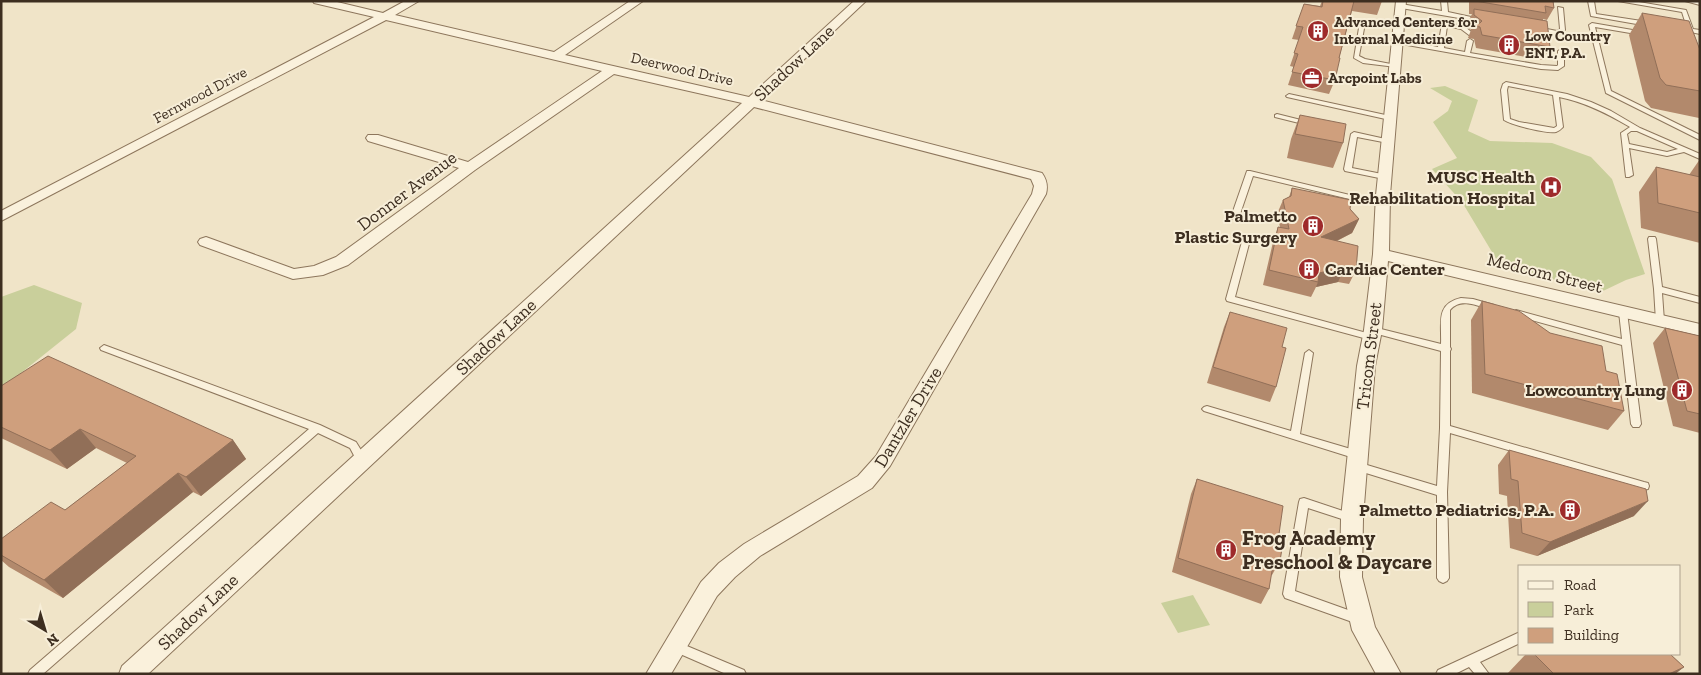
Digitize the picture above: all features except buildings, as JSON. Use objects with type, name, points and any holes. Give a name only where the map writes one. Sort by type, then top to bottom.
[{"type":"street","name":"Deerwood Drive","points":[[318,1],[382,18],[752,102],[1037,176]]},
{"type":"street","name":"Fernwood Drive","points":[[1,217],[414,1]]},
{"type":"street","points":[[556,56],[638,1]]},
{"type":"street","name":"Shadow Lane","points":[[131,674],[861,1]]},
{"type":"street","name":"Tricom Street","points":[[1389,674],[1364,630],[1361,620],[1351,577],[1352,518],[1366,366],[1382,254],[1384,176],[1401,4]]},
{"type":"street","name":"Donner Avenue","points":[[206,242],[293,274],[317,271],[342,261],[470,167],[613,69]]},
{"type":"street","points":[[373,138],[470,167]]},
{"type":"street","name":"Dantzler Drive","points":[[658,674],[709,589],[727,570],[752,550],[866,482],[883,461],[1039,194],[1041,186],[1037,176]]},
{"type":"street","name":"Medcom Street","points":[[1382,254],[1700,330]]},
{"type":"lane","points":[[1444,1],[1445,13]]},
{"type":"lane","points":[[1591,1],[1593,15],[1652,24]]},
{"type":"lane","points":[[1621,1],[1684,11],[1691,31]]},
{"type":"lane","points":[[1688,1],[1700,3]]},
{"type":"lane","points":[[1401,4],[1492,21]]},
{"type":"lane","points":[[1530,28],[1558,33],[1563,29],[1560,8]]},
{"type":"lane","points":[[1362,23],[1356,57],[1363,61],[1394,66]]},
{"type":"lane","points":[[1441,49],[1445,24],[1468,30],[1471,38],[1468,54]]},
{"type":"lane","points":[[1649,34],[1592,25],[1608,92],[1700,138]]},
{"type":"lane","points":[[1671,28],[1700,32]]},
{"type":"lane","points":[[1396,41],[1558,68],[1561,66],[1561,51]]},
{"type":"lane","points":[[1556,94],[1560,127],[1555,130],[1518,124],[1507,120],[1504,90],[1506,84],[1576,97],[1597,105],[1638,129],[1700,156]]},
{"type":"lane","points":[[1289,96],[1390,118]]},
{"type":"lane","points":[[1277,116],[1315,125]]},
{"type":"lane","points":[[1629,175],[1624,133],[1630,129],[1638,129]]},
{"type":"lane","points":[[1344,132],[1388,141]]},
{"type":"lane","points":[[1354,134],[1348,169],[1384,176]]},
{"type":"lane","points":[[1625,145],[1668,154],[1684,150]]},
{"type":"lane","points":[[1235,218],[1250,173],[1383,205]]},
{"type":"lane","points":[[1652,239],[1660,321]]},
{"type":"lane","points":[[1246,240],[1230,299],[1372,333],[1446,348]]},
{"type":"lane","points":[[1658,289],[1700,300]]},
{"type":"lane","points":[[1444,578],[1442,490],[1445,428],[1446,310],[1450,303],[1456,300],[1469,301],[1627,343]]},
{"type":"lane","points":[[1623,312],[1636,424]]},
{"type":"lane","points":[[104,348],[317,428],[353,445],[362,460]]},
{"type":"lane","points":[[1295,436],[1309,353]]},
{"type":"lane","points":[[1207,409],[1295,436],[1357,461],[1442,492],[1442,490]]},
{"type":"lane","points":[[34,674],[317,428]]},
{"type":"lane","points":[[1445,428],[1644,486]]},
{"type":"lane","points":[[1352,518],[1304,502],[1288,594],[1361,620]]},
{"type":"lane","points":[[1442,674],[1518,638]]},
{"type":"lane","points":[[675,646],[740,674]]},
{"type":"lane","points":[[1470,660],[1483,674]]},
{"type":"green space","points":[[1445,86],[1478,100],[1468,131],[1490,141],[1552,143],[1591,157],[1612,179],[1645,274],[1626,280],[1603,291],[1501,267],[1462,202],[1432,169],[1457,158],[1433,122],[1448,111],[1452,101],[1430,88]]},
{"type":"green space","points":[[34,285],[82,303],[76,329],[1,389],[1,297]]},
{"type":"green space","points":[[1193,595],[1210,625],[1178,633],[1161,603]]},
{"type":"place","name":"Advanced Centers for Internal Medicine","points":[[1318,31]]},
{"type":"place","name":"Low Country ENT, P.A.","points":[[1509,45]]},
{"type":"place","name":"Arcpoint Labs","points":[[1312,78]]},
{"type":"place","name":"MUSC Health Rehabilitation Hospital","points":[[1551,187]]},
{"type":"place","name":"Palmetto Plastic Surgery","points":[[1313,226]]},
{"type":"place","name":"Cardiac Center","points":[[1309,269]]},
{"type":"place","name":"Lowcountry Lung","points":[[1682,390]]},
{"type":"place","name":"Palmetto Pediatrics, P.A.","points":[[1570,510]]},
{"type":"place","name":"Frog Academy Preschool & Daycare","points":[[1226,550]]}]
